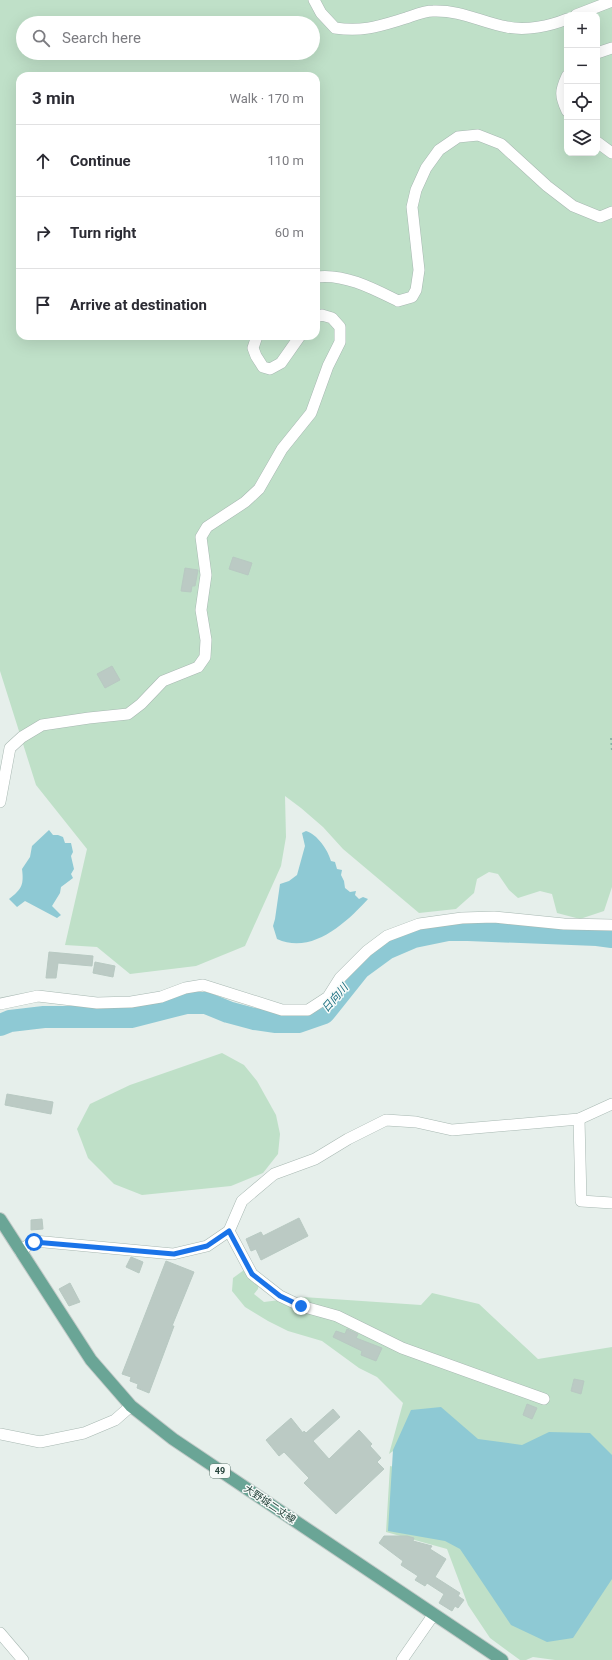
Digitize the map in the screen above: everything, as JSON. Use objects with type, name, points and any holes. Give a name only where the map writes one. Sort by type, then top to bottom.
[{"type":"main road","name":"大野城二丈線","points":[[0,1219],[91,1360],[131,1406],[173,1439],[502,1660]]},
{"type":"street","points":[[314,0],[321,13],[335,28],[352,30],[370,28],[430,10],[452,11],[508,27],[532,28],[564,20]]},
{"type":"street","points":[[584,12],[612,1]]},
{"type":"street","points":[[600,52],[612,48]]},
{"type":"street","points":[[564,82],[561,88],[564,104]]},
{"type":"street","points":[[320,277],[346,279],[375,289],[398,301],[412,296],[416,290],[419,270],[412,207],[416,190],[426,168],[440,150],[458,138],[478,135],[500,144],[547,186],[573,206],[600,217],[612,212]]},
{"type":"street","points":[[600,144],[612,153]]},
{"type":"street","points":[[0,802],[10,748],[22,737],[42,725],[128,714],[141,704],[163,681],[198,667],[205,656],[206,640],[201,610],[206,576],[201,537],[207,527],[245,502],[259,489],[282,449],[311,413],[328,366],[340,342],[340,327],[332,318],[322,314],[320,315]]},
{"type":"street","points":[[256,340],[253,348],[256,356],[263,366],[270,369],[281,363],[297,340]]},
{"type":"street","points":[[0,1004],[38,996],[97,1003],[131,1002],[161,997],[185,988],[203,985],[282,1010],[308,1010],[328,998],[340,978],[367,951],[387,936],[419,924],[462,918],[494,917],[564,924],[612,925]]},
{"type":"street","points":[[20,1251],[34,1242],[174,1254],[207,1246],[229,1231],[242,1201],[274,1174],[316,1159],[386,1120],[416,1122],[452,1130],[579,1119],[612,1104]]},
{"type":"street","points":[[579,1119],[581,1201],[612,1204]]},
{"type":"street","points":[[229,1231],[252,1274],[280,1296],[301,1306],[337,1316],[402,1348],[544,1399]]},
{"type":"street","points":[[0,1434],[40,1442],[84,1433],[115,1420],[131,1406]]},
{"type":"street","points":[[402,1660],[434,1614]]},
{"type":"street","points":[[0,1633],[23,1660]]},
{"type":"path","points":[[611,738],[612,751]]},
{"type":"green space","points":[[0,0],[612,0],[612,887],[604,911],[580,919],[557,913],[552,894],[540,891],[518,898],[509,890],[498,874],[489,872],[477,879],[474,893],[456,909],[419,913],[343,849],[323,827],[285,796],[286,837],[281,866],[245,946],[196,966],[130,974],[97,947],[65,945],[87,849],[36,785],[0,671]]},
{"type":"green space","points":[[222,1053],[244,1065],[257,1081],[276,1115],[280,1134],[278,1154],[263,1173],[231,1186],[142,1195],[114,1184],[88,1158],[77,1129],[90,1104],[130,1085]]},
{"type":"green space","points":[[244,1270],[260,1276],[258,1289],[254,1294],[264,1302],[303,1297],[421,1305],[432,1293],[479,1304],[538,1359],[612,1347],[612,1460],[520,1447],[400,1446],[389,1454],[403,1403],[377,1377],[359,1368],[322,1341],[288,1331],[245,1307],[232,1291],[233,1278]]},
{"type":"green space","points":[[390,1466],[399,1468],[612,1566],[612,1660],[555,1660],[533,1657],[526,1660],[520,1660],[490,1638],[468,1605],[447,1549],[386,1532]]},
{"type":"water","points":[[49,830],[53,835],[63,837],[65,843],[71,843],[73,852],[71,856],[74,869],[71,874],[73,878],[61,887],[60,893],[52,906],[61,915],[57,918],[25,901],[17,907],[9,899],[21,886],[23,879],[22,869],[30,857],[32,846]]},
{"type":"water","points":[[306,831],[318,839],[325,847],[331,861],[335,862],[337,869],[342,870],[341,875],[345,888],[350,892],[356,891],[355,895],[359,899],[363,897],[368,899],[349,918],[327,934],[315,940],[303,943],[290,943],[277,939],[273,926],[280,884],[289,881],[297,875],[305,846],[302,833]]},
{"type":"water","points":[[441,1407],[478,1439],[522,1445],[549,1432],[590,1433],[612,1455],[612,1579],[573,1638],[547,1642],[511,1625],[460,1549],[445,1541],[388,1531],[393,1450],[411,1410]]},
{"type":"building","points":[[233,557],[252,563],[248,575],[229,569]]},
{"type":"building","points":[[185,568],[198,570],[195,586],[192,586],[191,592],[181,591]]},
{"type":"building","points":[[112,666],[120,680],[105,688],[97,674]]},
{"type":"building","points":[[49,952],[93,956],[92,966],[58,963],[56,978],[46,978]]},
{"type":"building","points":[[95,962],[115,966],[113,977],[93,973]]},
{"type":"building","points":[[7,1094],[53,1102],[51,1114],[5,1105]]},
{"type":"building","points":[[299,1218],[308,1236],[261,1260],[256,1249],[251,1251],[246,1239],[261,1232],[263,1236]]},
{"type":"building","points":[[42,1219],[43,1229],[31,1230],[31,1220]]},
{"type":"building","points":[[131,1257],[143,1262],[139,1273],[126,1267]]},
{"type":"building","points":[[166,1261],[194,1272],[172,1326],[174,1326],[149,1393],[137,1388],[138,1384],[130,1381],[131,1377],[122,1374]]},
{"type":"building","points":[[70,1283],[80,1302],[69,1306],[59,1289]]},
{"type":"building","points":[[347,1329],[358,1334],[356,1338],[382,1348],[376,1361],[361,1355],[362,1351],[333,1337],[336,1331],[345,1334]]},
{"type":"building","points":[[574,1379],[584,1381],[581,1394],[571,1391]]},
{"type":"building","points":[[527,1404],[537,1408],[532,1419],[523,1415]]},
{"type":"building","points":[[333,1409],[340,1417],[313,1441],[329,1459],[359,1430],[372,1444],[370,1446],[381,1458],[377,1462],[384,1469],[336,1514],[304,1483],[309,1478],[284,1452],[279,1456],[266,1440],[291,1418],[303,1433],[304,1431],[306,1433]]},
{"type":"building","points":[[384,1536],[407,1536],[414,1538],[413,1541],[432,1546],[430,1549],[446,1559],[435,1577],[460,1593],[458,1596],[464,1600],[458,1608],[455,1606],[452,1611],[439,1603],[444,1594],[427,1583],[425,1586],[415,1580],[418,1576],[401,1565],[403,1561],[379,1543]]},
{"type":"waterway","name":"日向川","points":[[0,1025],[10,1021],[44,1017],[131,1017],[186,1003],[206,1003],[228,1012],[254,1019],[276,1022],[298,1022],[324,1013],[360,968],[386,949],[414,937],[448,930],[597,935],[612,937]]},
{"type":"route","points":[[34,1242],[174,1254],[207,1246],[229,1231],[252,1274],[280,1296],[301,1306]]}]
